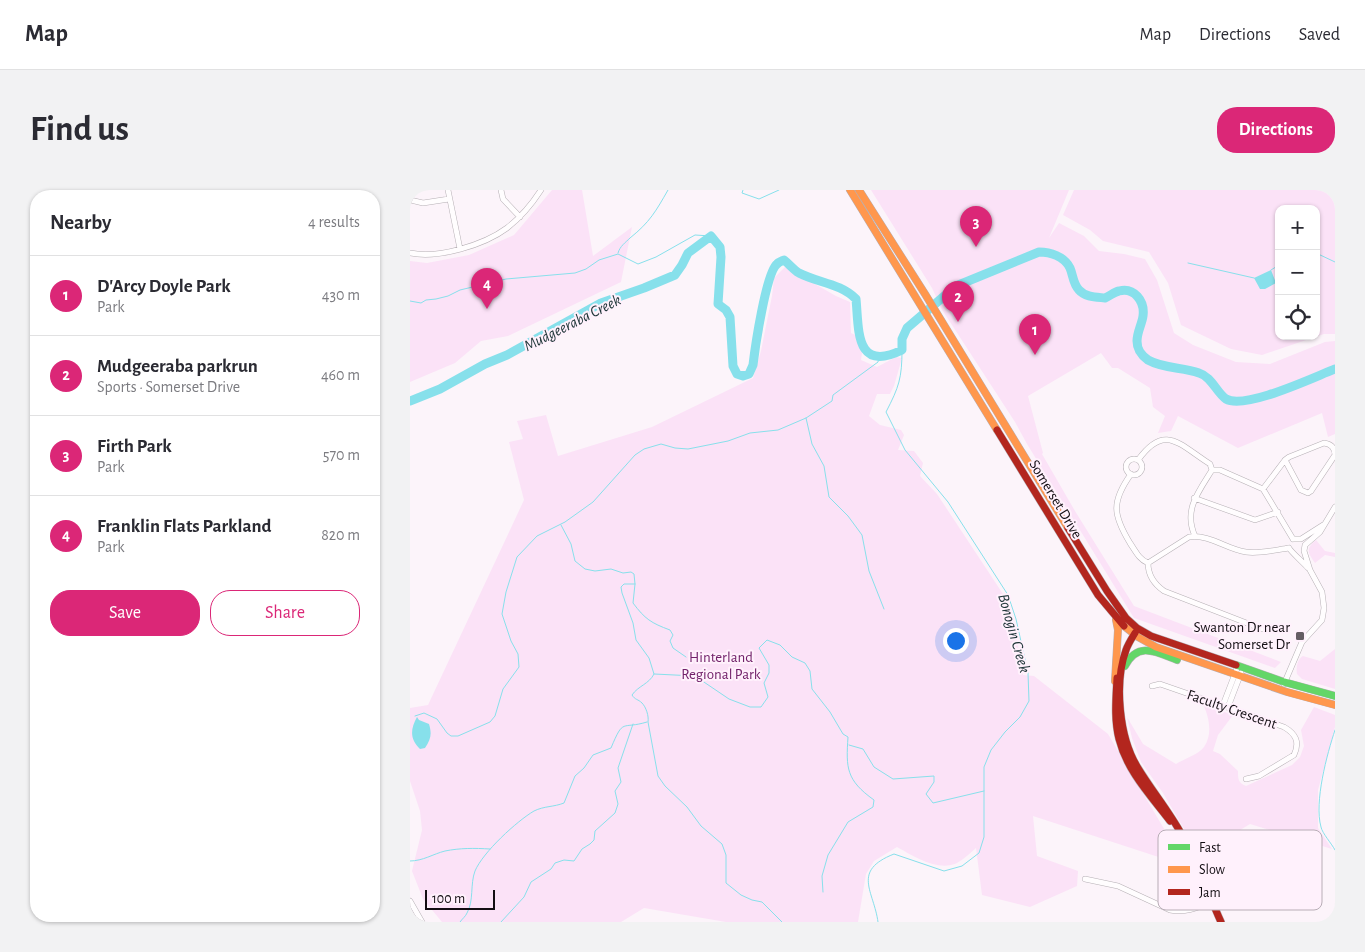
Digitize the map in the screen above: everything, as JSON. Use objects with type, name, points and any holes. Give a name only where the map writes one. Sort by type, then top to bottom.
[{"type":"main road","name":"Somerset Drive","points":[[850,190],[1098,596],[1116,620],[1132,634],[1156,647],[1281,690],[1335,705]]},
{"type":"main road","name":"Somerset Drive","points":[[859,190],[1117,606],[1137,628],[1167,642],[1284,682],[1335,696]]},
{"type":"main road","points":[[1013,456],[1021,451]]},
{"type":"main road","points":[[1116,620],[1118,630],[1114,678],[1118,689],[1122,731],[1134,765],[1149,788],[1148,793]]},
{"type":"main road","points":[[1137,628],[1122,647],[1120,655],[1116,724],[1122,749],[1131,770],[1176,830]]},
{"type":"main road","points":[[1118,689],[1125,664],[1136,652],[1148,650],[1181,661],[1192,660]]},
{"type":"main road","points":[[1131,757],[1179,830]]},
{"type":"main road","points":[[1216,910],[1221,922]]},
{"type":"street","points":[[448,190],[460,249]]},
{"type":"street","points":[[502,190],[503,199],[520,217]]},
{"type":"street","points":[[410,253],[432,255],[460,249],[490,238],[507,228],[520,217],[541,190]]},
{"type":"street","points":[[410,200],[423,203],[450,199]]},
{"type":"street","points":[[1138,460],[1151,444],[1168,439],[1178,442],[1210,464],[1212,470]]},
{"type":"street","points":[[1263,489],[1285,460],[1289,457],[1324,443],[1333,444],[1335,451],[1335,455],[1308,493],[1301,490],[1285,460]]},
{"type":"street","points":[[1134,459],[1138,460],[1142,465],[1142,470],[1138,474],[1131,474],[1127,470],[1128,462],[1134,459]]},
{"type":"street","points":[[1212,470],[1220,470],[1263,489],[1293,539]]},
{"type":"street","points":[[1195,536],[1191,527],[1190,510],[1194,498],[1212,470]]},
{"type":"street","points":[[1131,474],[1118,496],[1118,520],[1140,559],[1148,564]]},
{"type":"street","points":[[1194,498],[1255,520],[1278,512]]},
{"type":"street","points":[[1296,554],[1320,532],[1335,507]]},
{"type":"street","points":[[1281,690],[1302,642],[1322,620],[1324,608],[1322,592],[1310,570],[1296,554],[1291,552],[1289,543],[1293,539],[1301,539],[1323,525]]},
{"type":"street","points":[[1148,564],[1182,541],[1195,536],[1245,552],[1289,548]]},
{"type":"street","points":[[1301,539],[1310,570]]},
{"type":"street","points":[[1148,564],[1148,572],[1157,586],[1164,591],[1262,629],[1271,629]]},
{"type":"street","points":[[1226,706],[1240,667]]},
{"type":"street","name":"Faculty Crescent","points":[[1152,686],[1160,684],[1226,706],[1284,727],[1295,735],[1296,751],[1291,758],[1259,776],[1246,779]]},
{"type":"street","points":[[1085,879],[1118,886],[1158,904]]},
{"type":"street","points":[[410,901],[422,922]]},
{"type":"street","points":[[1170,910],[1178,912],[1192,910]]},
{"type":"green space","points":[[552,190],[582,190],[593,256],[632,227],[621,282],[508,336],[481,341],[455,363],[410,382],[410,261],[427,263],[469,255],[514,235]]},
{"type":"green space","points":[[871,190],[1069,190],[1049,238],[1059,223],[1084,236],[1099,251],[1145,259],[1157,280],[1174,333],[1193,345],[1236,362],[1270,364],[1325,342],[1335,341],[1335,434],[1328,437],[1322,413],[1238,448],[1178,416],[1171,431],[1158,433],[1165,416],[1153,407],[1150,388],[1118,368],[1112,368],[1101,353],[1028,396],[1042,454],[1134,606],[1281,662],[1275,668],[1134,618],[1015,422],[937,302],[932,288]]},
{"type":"green space","points":[[1074,190],[1335,190],[1335,334],[1320,335],[1320,205],[1275,205],[1275,340],[1306,340],[1262,355],[1231,349],[1181,325],[1168,283],[1149,252],[1103,241],[1090,230],[1063,215]]},
{"type":"green space","name":"Hinterland Regional Park","points":[[785,267],[850,302],[851,333],[864,339],[861,360],[877,367],[896,357],[902,358],[890,394],[877,394],[869,416],[880,425],[901,430],[904,435],[898,450],[914,451],[923,463],[920,476],[937,494],[1003,594],[1015,628],[1023,675],[1034,676],[1108,734],[1165,830],[1158,830],[1158,857],[1033,816],[1037,856],[1078,871],[1077,886],[1030,907],[982,895],[976,848],[957,863],[942,866],[926,862],[897,847],[874,861],[866,874],[858,922],[726,922],[644,908],[621,922],[442,922],[423,899],[412,871],[422,830],[420,811],[410,781],[410,708],[428,705],[524,500],[509,442],[523,439],[517,421],[546,415],[558,456],[652,427],[753,378],[761,351],[774,278]]},
{"type":"green space","points":[[1316,540],[1325,551],[1335,553],[1335,557],[1325,555],[1315,563],[1309,549]]},
{"type":"green space","points":[[1335,649],[1335,689],[1302,679],[1297,674],[1297,664],[1303,656],[1320,661]]},
{"type":"green space","points":[[1203,704],[1233,715],[1218,735],[1213,751],[1220,754],[1238,771],[1241,784],[1246,786],[1292,765],[1300,757],[1304,746],[1301,730],[1314,707],[1335,715],[1335,727],[1318,790],[1319,830],[1270,830],[1250,824],[1240,830],[1185,830],[1163,793],[1141,762],[1127,717],[1143,744],[1176,764],[1199,752],[1204,747],[1209,731],[1207,714]]},
{"type":"green space","points":[[1322,834],[1332,849],[1322,846]]},
{"type":"water","points":[[1271,270],[1275,284],[1265,289],[1260,289],[1254,278]]},
{"type":"water","points":[[417,717],[419,720],[429,724],[430,731],[427,745],[425,748],[420,749],[414,742],[412,734]]},
{"type":"waterway","points":[[618,253],[620,248],[652,216],[668,190]]},
{"type":"waterway","points":[[743,190],[742,193],[759,199],[779,190]]},
{"type":"waterway","points":[[410,301],[421,303],[426,300],[448,296],[460,290],[506,279],[575,273],[586,269],[599,260],[618,254],[638,264],[656,257],[695,235],[711,236]]},
{"type":"waterway","name":"Mudgeeraba Creek","points":[[410,401],[440,389],[485,364],[507,355],[601,303],[675,275],[688,253],[711,236],[720,247],[718,304],[726,310],[730,317],[733,366],[737,374],[743,376],[749,374],[753,365],[769,281],[777,264],[784,260],[799,273],[836,286],[856,299],[859,335],[862,345],[875,356],[887,356],[902,350],[902,339],[907,328],[956,286],[1039,252],[1052,254],[1064,260],[1070,268],[1077,288],[1084,294],[1105,298],[1115,292],[1124,290],[1134,293],[1140,300],[1143,310],[1137,341],[1141,354],[1154,363],[1193,371],[1203,375],[1211,381],[1219,393],[1226,399],[1235,401],[1248,400],[1263,396],[1335,369]]},
{"type":"waterway","points":[[1320,255],[1335,262]]},
{"type":"waterway","points":[[1188,263],[1254,278]]},
{"type":"waterway","points":[[1271,270],[1275,268]]},
{"type":"waterway","name":"Bonogin Creek","points":[[878,922],[868,883],[873,867],[881,861],[894,854],[944,871],[962,866],[979,853],[984,837],[984,767],[991,750],[1020,717],[1029,701],[1028,673],[1016,619],[1008,595],[948,502],[905,450],[886,412],[899,382],[902,350]]},
{"type":"waterway","points":[[415,716],[424,713],[437,719],[451,736],[458,736],[490,722],[495,716],[503,689],[519,667],[518,654],[511,641],[502,614],[506,592],[517,557],[537,536],[565,522],[593,502],[635,455],[644,449],[661,444],[688,449],[728,441],[750,433],[778,430],[806,418],[832,401],[833,395],[878,362],[879,357]]},
{"type":"waterway","points":[[806,418],[812,444],[824,466],[829,497],[848,516],[862,535],[869,571],[884,609]]},
{"type":"waterway","points":[[561,525],[571,544],[575,561],[585,569],[595,571],[611,569],[634,574],[633,603],[649,620],[670,630],[673,635],[670,641],[673,648],[686,657]]},
{"type":"waterway","points":[[635,584],[624,584],[621,587],[622,593],[633,623],[636,640],[649,658],[654,674],[632,695],[642,703],[647,712],[658,776],[665,786],[687,807],[701,826],[722,844],[726,855],[726,883],[741,895],[762,902],[782,922]]},
{"type":"waterway","points":[[654,674],[695,676],[729,699],[750,707],[761,707],[768,697],[764,683],[769,673],[769,665],[759,648],[767,640],[780,645],[792,657],[805,663],[810,671],[812,689],[830,712],[843,734],[848,737],[847,757],[853,779],[874,800],[873,807],[848,822],[828,855],[822,876],[823,892]]},
{"type":"waterway","points":[[460,922],[469,908],[475,871],[493,846],[510,829],[534,811],[564,803],[575,776],[584,768],[593,755],[611,748],[621,728],[647,722]]},
{"type":"waterway","points":[[501,922],[524,897],[531,882],[551,869],[555,863],[564,860],[574,861],[582,849],[594,840],[595,831],[615,813],[618,804],[615,791],[621,782],[618,768],[633,724]]},
{"type":"waterway","points":[[1335,730],[1325,765],[1319,805],[1322,829],[1335,850]]},
{"type":"waterway","points":[[849,745],[863,749],[874,767],[893,779],[934,776],[934,782],[926,794],[933,803],[984,791]]},
{"type":"waterway","points":[[410,861],[451,850],[467,848],[490,849]]},
{"type":"traffic: fast","points":[[1125,666],[1130,658],[1142,651],[1155,652],[1177,660]]},
{"type":"traffic: fast","points":[[1236,665],[1284,682],[1335,696]]},
{"type":"traffic: slow","points":[[850,190],[997,430]]},
{"type":"traffic: slow","points":[[859,190],[1068,528]]},
{"type":"traffic: slow","points":[[1115,681],[1118,630],[1116,620]]},
{"type":"traffic: slow","points":[[1124,626],[1138,637],[1156,647],[1287,692],[1335,705]]},
{"type":"traffic: jam","points":[[997,430],[1098,595],[1124,626]]},
{"type":"traffic: jam","points":[[1068,528],[1107,591],[1126,618],[1137,628],[1151,636],[1236,665]]},
{"type":"traffic: jam","points":[[1135,633],[1126,650],[1120,678],[1120,710],[1126,742],[1138,768],[1179,830]]},
{"type":"traffic: jam","points":[[1117,678],[1116,724],[1123,751],[1140,783],[1170,821]]},
{"type":"traffic: jam","points":[[1216,910],[1221,922]]},
{"type":"place","name":"Firth Park","points":[[976,247]]},
{"type":"place","name":"Franklin Flats Parkland","points":[[487,309]]},
{"type":"place","name":"Mudgeeraba parkrun","points":[[958,322]]},
{"type":"place","name":"D'Arcy Doyle Park","points":[[1035,355]]},
{"type":"place","name":"Swanton Dr near Somerset Dr","points":[[1300,636]]}]
